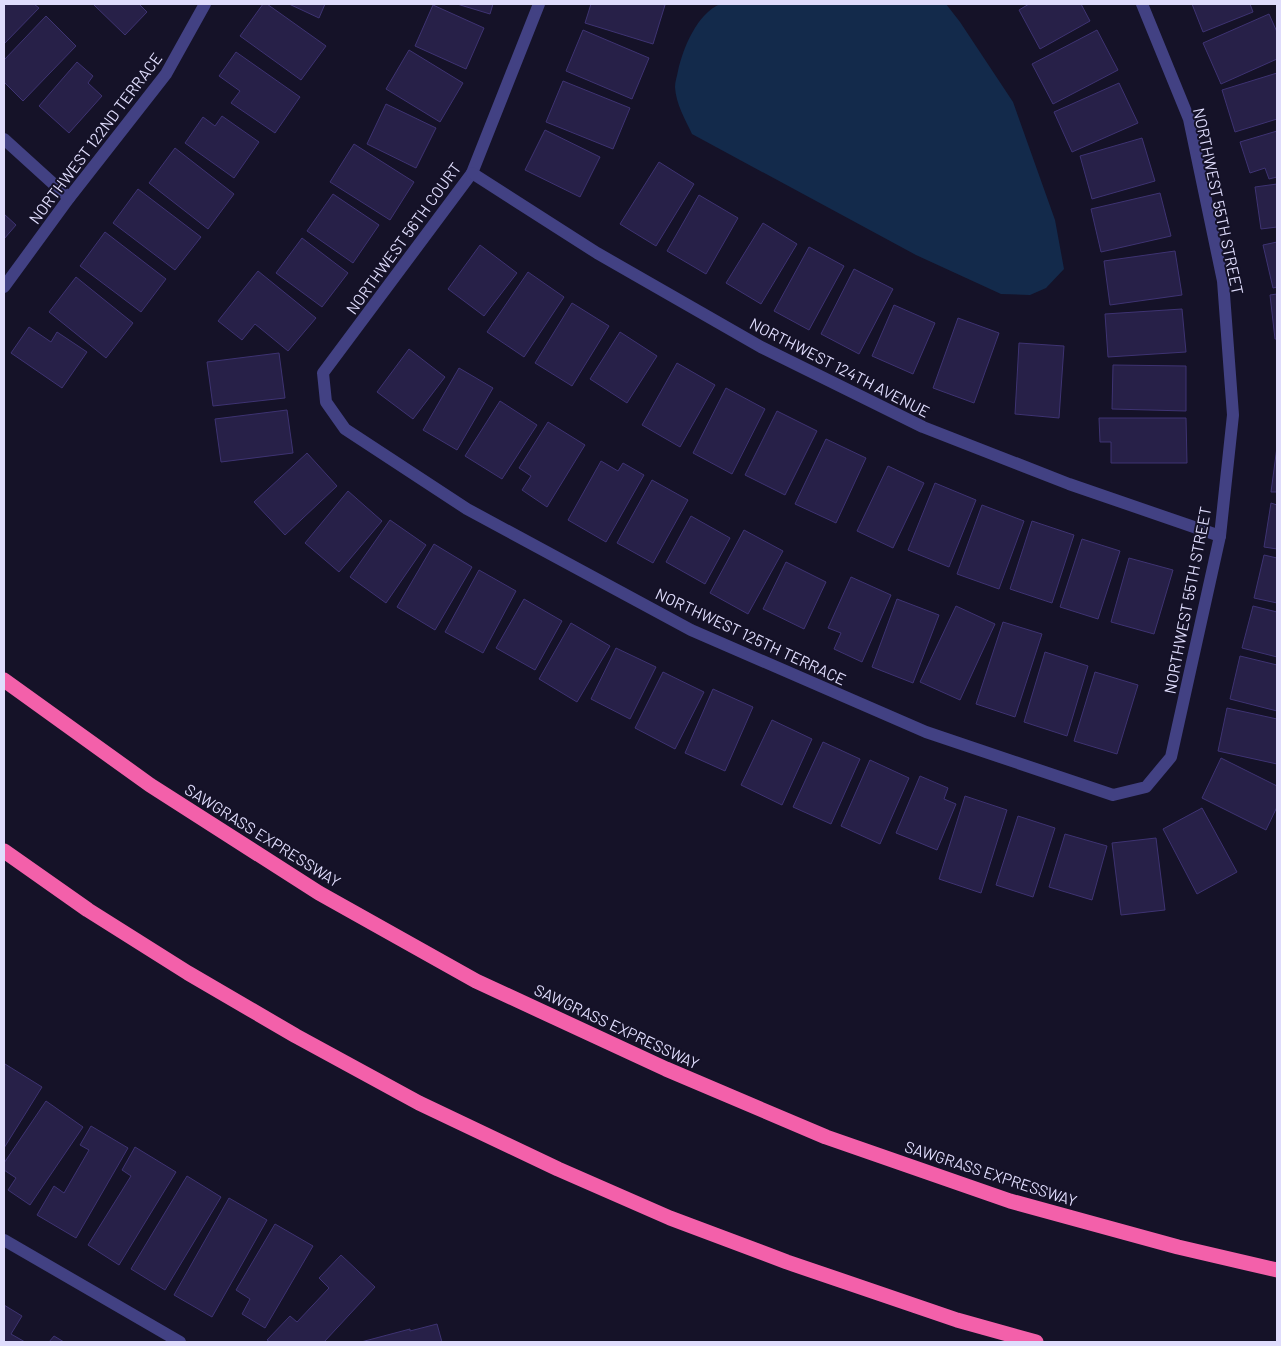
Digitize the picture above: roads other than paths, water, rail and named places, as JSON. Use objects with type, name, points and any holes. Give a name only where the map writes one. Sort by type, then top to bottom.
[{"type":"highway","name":"SAWGRASS EXPRESSWAY","points":[[4,680],[150,785],[319,893],[476,981],[657,1065],[826,1137],[1010,1201],[1178,1247],[1277,1270]]},
{"type":"highway","points":[[4,851],[88,910],[188,972],[296,1036],[419,1103],[550,1165],[670,1218],[787,1262],[957,1320],[1036,1342]]},
{"type":"street","name":"NORTHWEST 122ND TERRACE","points":[[4,287],[69,198],[166,74],[205,4]]},
{"type":"street","name":"NORTHWEST 56TH COURT","points":[[326,402],[324,373],[472,174],[539,4]]},
{"type":"street","name":"NORTHWEST 55TH STREET","points":[[1142,4],[1189,119],[1223,281],[1233,415],[1220,536],[1171,758],[1146,787]]},
{"type":"street","points":[[4,140],[69,198]]},
{"type":"street","name":"NORTHWEST 124TH AVENUE","points":[[472,174],[597,253],[761,347],[923,427],[1069,484],[1220,536]]},
{"type":"street","name":"NORTHWEST 125TH TERRACE","points":[[326,402],[345,429],[466,510],[691,630],[926,732],[1113,795],[1146,787]]},
{"type":"street","points":[[4,1240],[180,1342]]},
{"type":"water","points":[[720,4],[946,4],[1013,102],[1055,220],[1064,269],[1046,288],[1030,295],[1001,294],[916,255],[692,134],[677,99],[676,79],[683,52],[692,33],[704,15]]}]
